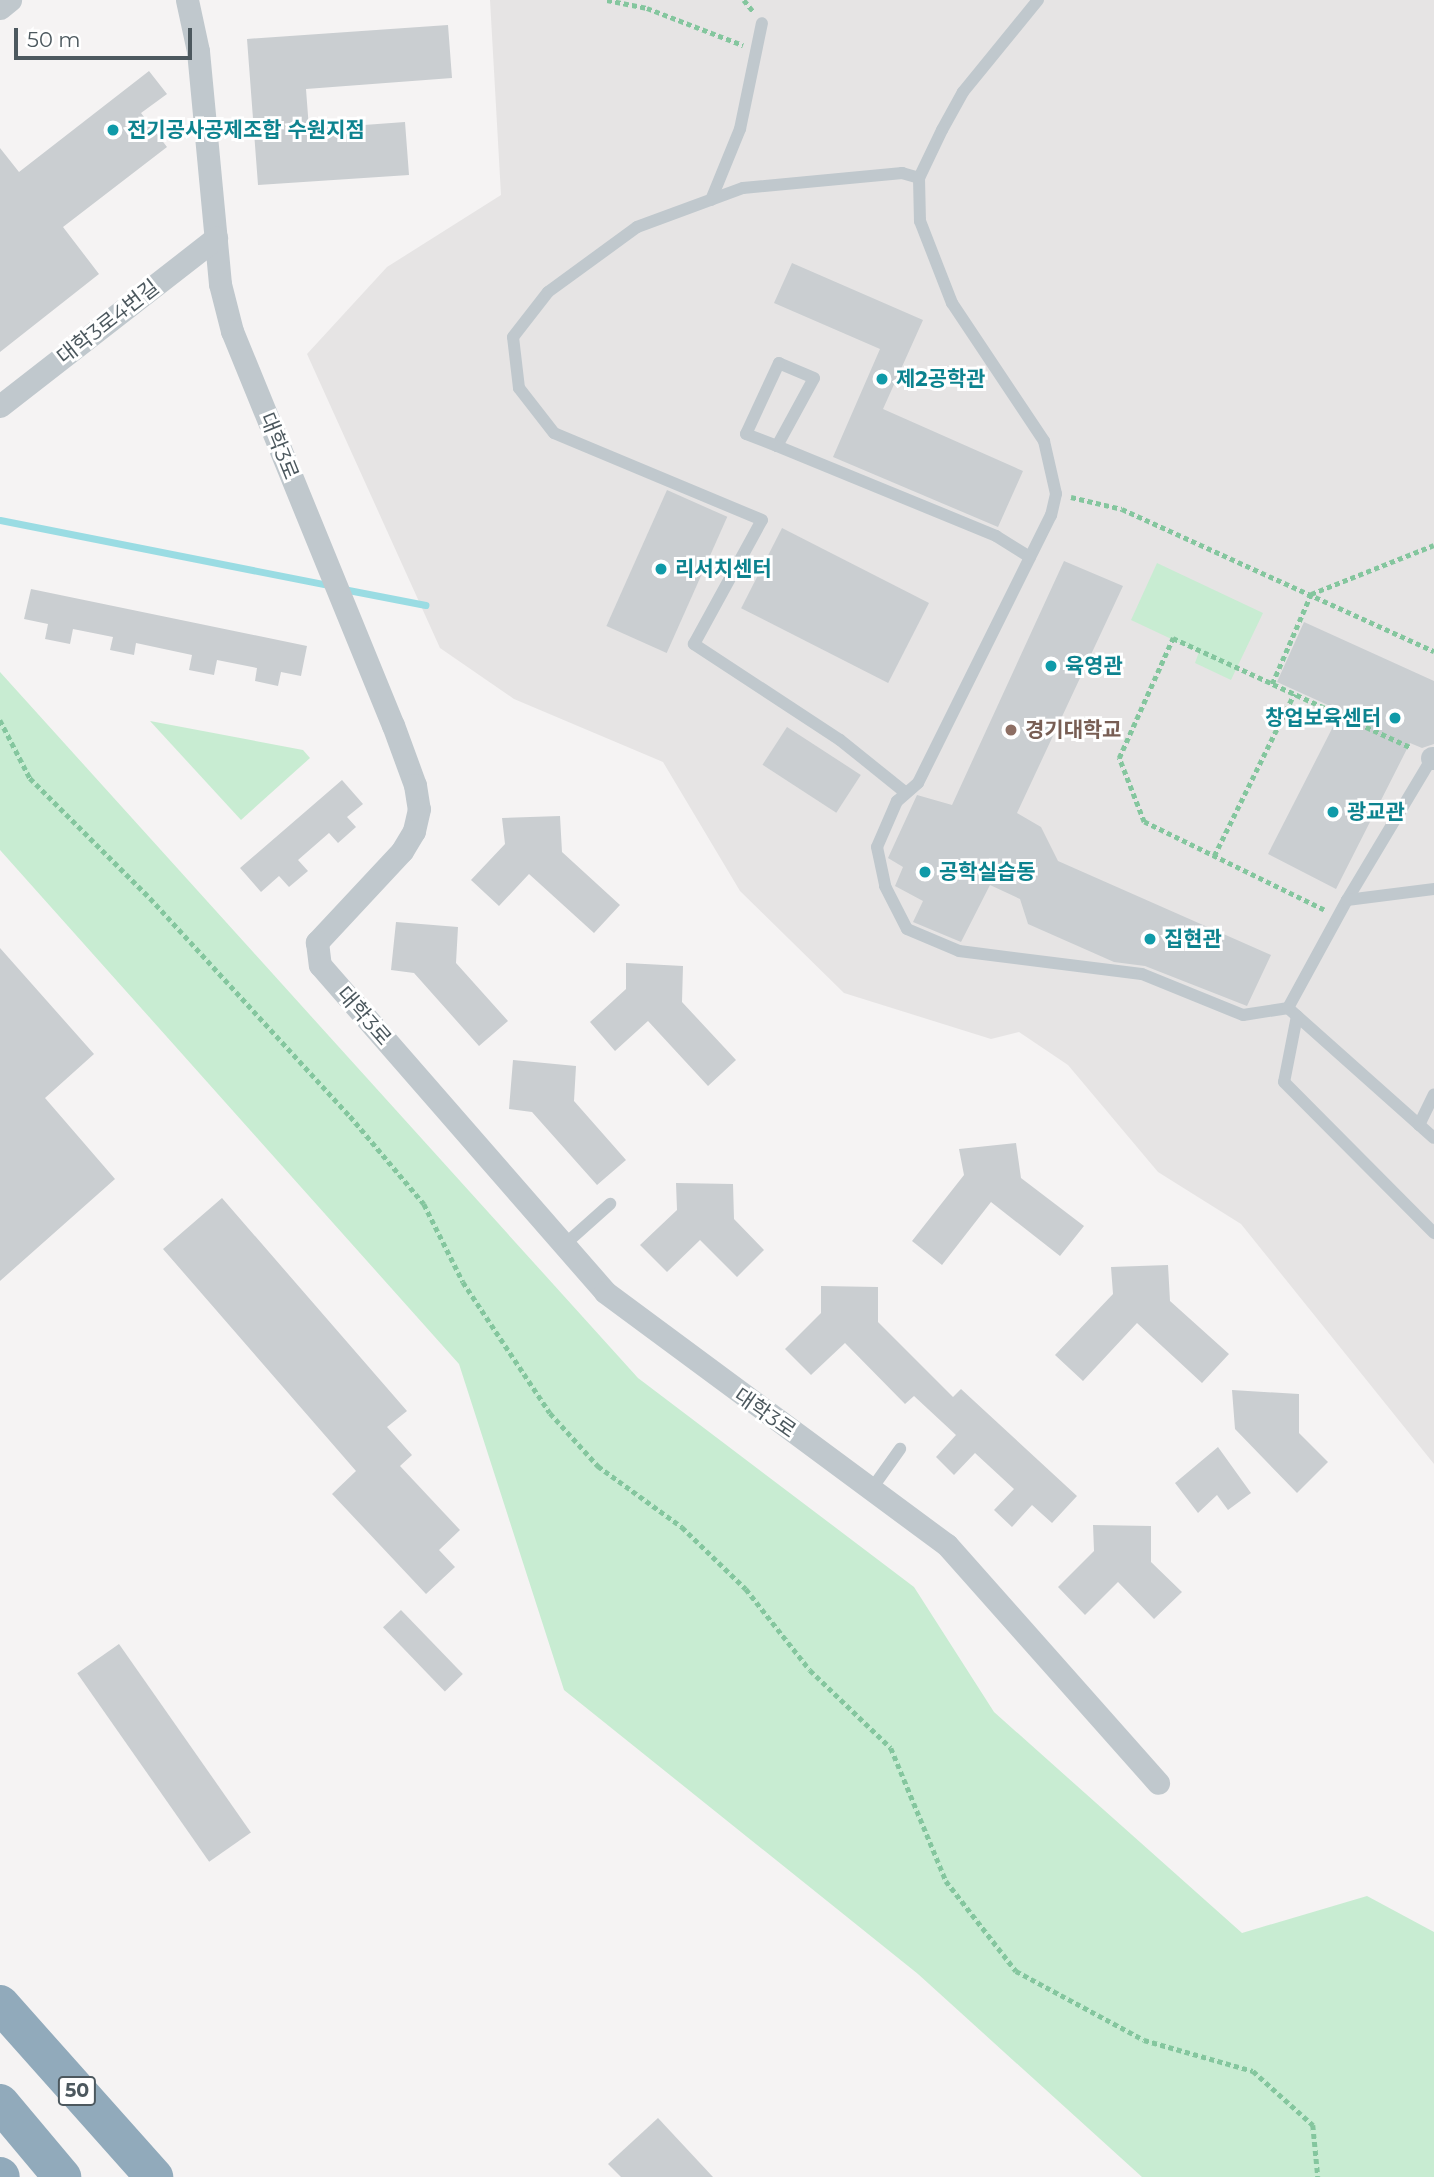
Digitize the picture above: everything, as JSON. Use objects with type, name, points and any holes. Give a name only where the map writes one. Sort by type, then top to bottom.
[{"type":"highway","name":"50","points":[[0,2004],[154,2177]]},
{"type":"highway","points":[[0,2103],[62,2177]]},
{"type":"street","points":[[0,8],[10,0]]},
{"type":"street","name":"대학3로","points":[[187,0],[198,51],[220,284],[232,331],[375,679],[415,785],[419,809],[414,831],[402,851],[328,925],[317,942],[316,953],[342,992],[564,1245],[632,1316],[873,1487],[947,1545],[983,1581],[1158,1783]]},
{"type":"street","name":"대학3로4번길","points":[[0,407],[216,239]]},
{"type":"lane","points":[[1038,0],[963,92],[919,178],[920,221],[952,303],[1044,442],[1056,494],[1051,515],[918,783],[897,802],[877,847],[885,886],[907,929],[959,951],[1142,974],[1242,1015],[1292,1012],[1434,1138]]},
{"type":"lane","points":[[711,200],[740,129],[762,23]]},
{"type":"lane","points":[[906,793],[840,740],[694,644],[762,520],[554,433],[519,388],[513,337],[548,292],[637,227],[743,188],[902,173],[919,178]]},
{"type":"lane","points":[[777,446],[814,378],[779,363],[746,434],[996,536],[1030,557]]},
{"type":"lane","points":[[1433,758],[1347,900],[1292,1012],[1284,1083],[1434,1233]]},
{"type":"lane","points":[[1347,900],[1434,889]]},
{"type":"lane","points":[[1419,1125],[1434,1094]]},
{"type":"lane","points":[[564,1245],[610,1204]]},
{"type":"lane","points":[[873,1487],[900,1449]]},
{"type":"path","points":[[607,0],[647,8],[757,50]]},
{"type":"path","points":[[1056,494],[1122,509],[1434,651]]},
{"type":"path","points":[[1272,684],[1311,594],[1434,545]]},
{"type":"path","points":[[1338,917],[1144,822],[1119,758],[1173,638],[1433,758]]},
{"type":"path","points":[[1214,856],[1294,694]]},
{"type":"path","points":[[0,720],[30,778],[150,898],[350,1116],[424,1205],[463,1282],[550,1413],[598,1466],[682,1527],[746,1589],[810,1670],[891,1748],[946,1881],[1016,1971],[1144,2040],[1253,2071],[1313,2125],[1318,2177]]},
{"type":"shaded area","name":"경기대학교","points":[[490,0],[1434,0],[1434,1464],[1241,1224],[1158,1172],[1068,1065],[1019,1032],[991,1039],[844,993],[740,891],[663,762],[514,699],[440,648],[307,354],[387,267],[501,195]]},
{"type":"green space","points":[[1157,563],[1263,613],[1231,680],[1195,663],[1199,652],[1131,620]]},
{"type":"green space","points":[[0,672],[638,1378],[914,1587],[994,1712],[1242,1933],[1367,1896],[1434,1932],[1434,2177],[1142,2177],[918,1974],[564,1690],[459,1364],[0,850]]},
{"type":"green space","points":[[150,721],[303,750],[310,758],[241,820]]},
{"type":"building","points":[[448,25],[452,78],[306,89],[309,129],[405,122],[409,175],[258,185],[247,39]]},
{"type":"building","points":[[149,71],[167,94],[141,113],[167,147],[63,227],[99,274],[0,352],[0,148],[19,172]]},
{"type":"building","name":"제2공학관","points":[[792,263],[923,320],[883,409],[1023,471],[998,527],[833,457],[880,349],[774,303]]},
{"type":"building","name":"리서치센터","points":[[667,490],[727,517],[667,653],[606,626]]},
{"type":"building","points":[[782,528],[929,603],[888,683],[741,608]]},
{"type":"building","points":[[1064,561],[1123,586],[1017,813],[1041,827],[1058,861],[1271,955],[1247,1006],[1145,966],[1114,962],[1028,924],[1020,899],[990,885],[961,942],[913,922],[923,901],[895,886],[903,867],[888,858],[917,795],[952,805]]},
{"type":"building","points":[[31,589],[307,646],[301,676],[281,672],[278,686],[255,681],[257,668],[217,660],[214,675],[189,670],[192,655],[136,643],[134,655],[110,650],[113,637],[73,629],[70,644],[45,639],[48,624],[24,619]]},
{"type":"building","points":[[1304,622],[1434,681],[1434,744],[1422,748],[1410,743],[1336,889],[1268,854],[1341,711],[1277,682]]},
{"type":"building","points":[[787,727],[861,775],[836,813],[762,765]]},
{"type":"building","points":[[342,780],[363,804],[347,817],[356,827],[338,843],[329,833],[298,860],[308,871],[289,887],[279,876],[261,892],[240,868]]},
{"type":"building","points":[[560,816],[562,852],[620,905],[594,933],[529,874],[499,906],[471,880],[505,844],[502,818]]},
{"type":"building","points":[[396,922],[458,927],[456,963],[508,1021],[479,1046],[414,973],[391,970]]},
{"type":"building","points":[[0,948],[94,1054],[45,1098],[115,1179],[0,1281]]},
{"type":"building","points":[[626,963],[683,966],[682,1002],[736,1060],[708,1086],[648,1021],[615,1051],[590,1022],[626,989]]},
{"type":"building","points":[[513,1060],[576,1066],[574,1101],[626,1160],[597,1185],[532,1112],[509,1109]]},
{"type":"building","points":[[1016,1143],[1021,1178],[1084,1226],[1060,1256],[991,1202],[942,1265],[912,1241],[964,1175],[959,1149]]},
{"type":"building","points":[[676,1183],[733,1184],[734,1219],[764,1250],[737,1277],[700,1240],[667,1272],[640,1245],[677,1210]]},
{"type":"building","points":[[222,1198],[407,1411],[387,1427],[412,1455],[400,1466],[460,1530],[439,1550],[455,1567],[426,1594],[332,1494],[356,1471],[163,1249]]},
{"type":"building","points":[[1168,1265],[1170,1301],[1229,1354],[1202,1383],[1137,1323],[1083,1381],[1055,1355],[1113,1294],[1111,1267]]},
{"type":"building","points":[[821,1286],[878,1287],[878,1322],[953,1397],[961,1389],[1077,1496],[1052,1523],[1032,1505],[1012,1527],[994,1510],[1014,1489],[975,1453],[954,1475],[936,1457],[956,1435],[914,1396],[905,1404],[845,1343],[811,1375],[785,1349],[821,1313]]},
{"type":"building","points":[[1232,1390],[1299,1394],[1299,1433],[1328,1462],[1297,1493],[1235,1429]]},
{"type":"building","points":[[1218,1447],[1251,1493],[1228,1510],[1217,1495],[1198,1513],[1175,1483]]},
{"type":"building","points":[[1093,1525],[1151,1526],[1151,1562],[1182,1592],[1154,1619],[1118,1582],[1085,1615],[1058,1587],[1094,1551]]},
{"type":"building","points":[[401,1610],[463,1674],[445,1691],[383,1627]]},
{"type":"building","points":[[119,1644],[251,1832],[209,1862],[77,1673]]},
{"type":"building","points":[[658,2118],[713,2177],[621,2177],[608,2164]]},
{"type":"waterway","points":[[0,520],[332,586]]},
{"type":"waterway","points":[[343,589],[425,605]]},
{"type":"place","name":"전기공사공제조합 수원지점","points":[[113,130]]},
{"type":"place","name":"제2공학관","points":[[882,379]]},
{"type":"place","name":"리서치센터","points":[[661,569]]},
{"type":"place","name":"육영관","points":[[1051,666]]},
{"type":"place","name":"창업보육센터","points":[[1395,718]]},
{"type":"place","name":"경기대학교","points":[[1011,730]]},
{"type":"place","name":"광교관","points":[[1333,812]]},
{"type":"place","name":"공학실습동","points":[[925,872]]},
{"type":"place","name":"집현관","points":[[1150,939]]}]
